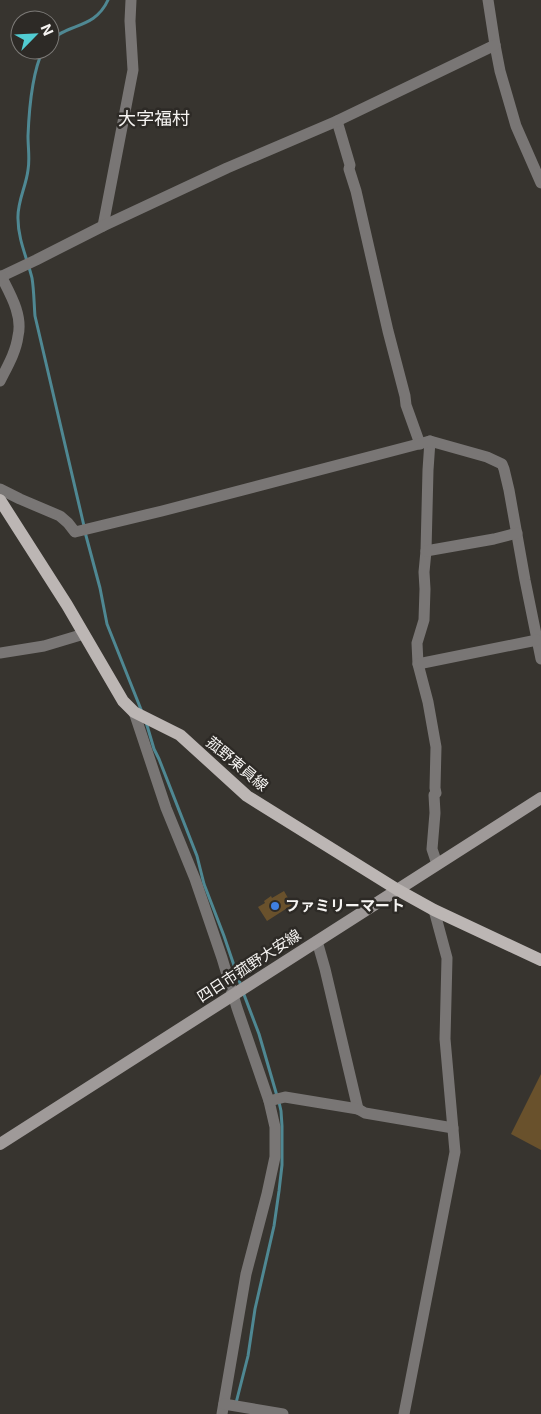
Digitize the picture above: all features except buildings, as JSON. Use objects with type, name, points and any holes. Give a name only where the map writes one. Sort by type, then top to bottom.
[{"type":"main road","name":"菰野東員線","points":[[0,500],[124,701],[138,714],[180,735],[247,796],[398,890],[434,910],[541,960]]},
{"type":"main road","name":"四日市菰野大安線","points":[[0,1144],[541,798]]},
{"type":"street","points":[[103,226],[133,70],[130,21],[131,0]]},
{"type":"street","points":[[488,0],[500,71],[516,126],[541,183]]},
{"type":"street","points":[[0,381],[19,336],[19,330],[16,306],[0,276],[227,168],[337,121],[495,45]]},
{"type":"street","points":[[337,121],[350,165],[349,169],[356,191],[406,405],[425,443],[428,470],[424,620],[417,643],[418,664],[428,702],[436,746],[436,793],[434,795],[435,812],[432,849],[437,864]]},
{"type":"street","points":[[0,490],[60,516],[75,532],[78,532],[425,443],[487,457],[502,464],[510,490],[516,533],[541,659]]},
{"type":"street","points":[[426,551],[494,539],[516,533]]},
{"type":"street","points":[[0,653],[44,646],[84,634]]},
{"type":"street","points":[[418,664],[537,640]]},
{"type":"street","points":[[138,714],[166,808],[210,922],[240,991],[270,1101],[275,1127],[275,1157],[246,1274],[225,1407],[242,1407],[283,1414]]},
{"type":"street","points":[[404,1414],[455,1152],[445,1039],[447,958],[434,910]]},
{"type":"street","points":[[317,941],[358,1109]]},
{"type":"street","points":[[270,1101],[285,1097],[453,1128]]},
{"type":"waterway","points":[[60,34],[89,21],[103,9],[108,0]]},
{"type":"waterway","points":[[39,60],[29,115],[29,166],[19,207],[18,226],[32,278],[35,316],[84,526]]},
{"type":"waterway","points":[[85,532],[100,588],[107,624],[142,712]]},
{"type":"waterway","points":[[146,722],[154,749],[197,856],[204,884],[241,986]]},
{"type":"waterway","points":[[243,992],[259,1034],[277,1096]]},
{"type":"waterway","points":[[236,1403],[248,1356],[255,1309],[274,1226],[282,1165],[282,1126],[279,1102]]},
{"type":"place","name":"ファミリーマート","points":[[275,906]]},
{"type":"district","name":"大字福村","points":[[154,119]]}]
